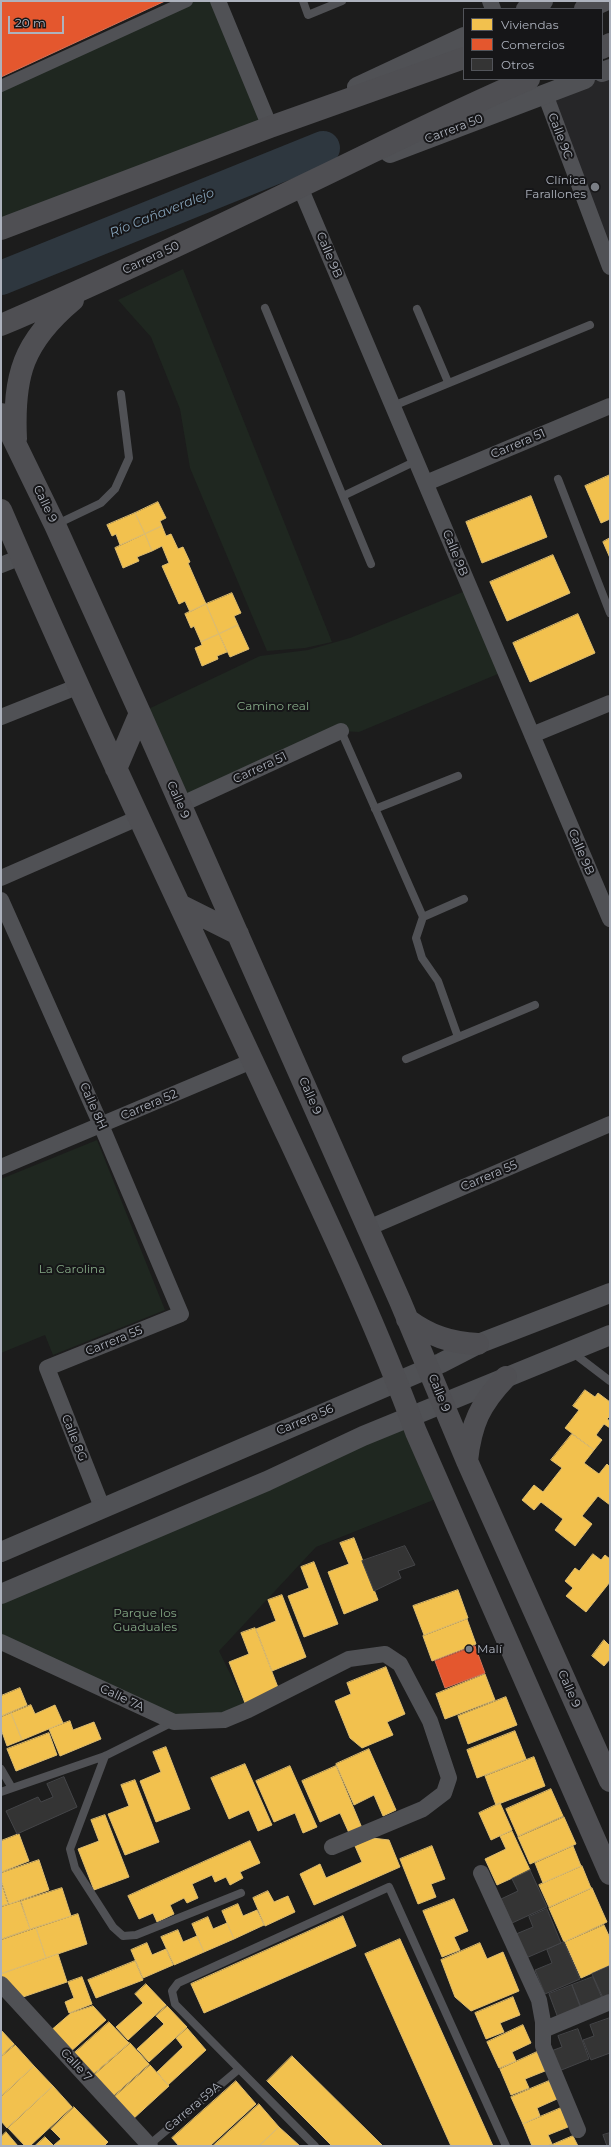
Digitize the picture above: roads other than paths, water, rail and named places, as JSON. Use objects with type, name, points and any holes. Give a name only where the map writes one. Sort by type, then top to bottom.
[{"type":"main road","points":[[587,8],[603,1]]},
{"type":"main road","points":[[1,229],[270,127],[463,58]]},
{"type":"main road","name":"Carrera 50","points":[[1,326],[93,286],[300,187],[422,126],[520,82]]},
{"type":"main road","points":[[1,217],[34,216]]},
{"type":"main road","points":[[16,446],[15,400],[17,386],[25,360],[38,338],[50,322],[93,286]]},
{"type":"main road","name":"Calle 9","points":[[1,414],[55,525],[140,713],[368,1228],[429,1368],[467,1461],[610,1781]]},
{"type":"main road","points":[[1,510],[138,818],[336,1241],[410,1416],[610,1874]]},
{"type":"main road","points":[[116,769],[140,713]]},
{"type":"main road","points":[[180,905],[238,934]]},
{"type":"main road","points":[[407,1319],[422,1330],[440,1338],[459,1343],[478,1344]]},
{"type":"main road","points":[[467,1461],[470,1438],[477,1415],[490,1394],[506,1377]]},
{"type":"street","points":[[1,86],[187,1]]},
{"type":"street","points":[[218,1],[270,127],[463,38]]},
{"type":"street","points":[[528,8],[543,1]]},
{"type":"street","name":"Carrera 50","points":[[300,187],[582,80]]},
{"type":"street","name":"Calle 9C","points":[[545,94],[610,267]]},
{"type":"street","name":"Calle 9B","points":[[300,187],[610,920]]},
{"type":"street","name":"Carrera 51","points":[[426,483],[610,406]]},
{"type":"street","points":[[1,565],[21,557]]},
{"type":"street","points":[[1,717],[79,686]]},
{"type":"street","points":[[532,735],[610,703]]},
{"type":"street","name":"Carrera 51","points":[[180,805],[341,731]]},
{"type":"street","points":[[1,878],[138,818]]},
{"type":"street","name":"Calle 8H","points":[[1,900],[101,1125],[181,1314]]},
{"type":"street","name":"Carrera 52","points":[[1,1167],[252,1061]]},
{"type":"street","name":"Carrera 55","points":[[368,1228],[610,1124]]},
{"type":"street","name":"Carrera 56","points":[[1,1552],[429,1368],[478,1344],[610,1293]]},
{"type":"street","name":"Carrera 55","points":[[46,1368],[181,1314]]},
{"type":"street","points":[[1,1594],[267,1481],[363,1436],[410,1416],[610,1335]]},
{"type":"street","name":"Calle 8G","points":[[46,1368],[102,1508]]},
{"type":"street","name":"Calle 7A","points":[[1,1642],[174,1722],[224,1720],[248,1710],[349,1659],[385,1654],[400,1664],[430,1721],[449,1778],[444,1793],[423,1809],[332,1847]]},
{"type":"street","points":[[481,1873],[540,2000],[543,2046],[578,2130]]},
{"type":"street","name":"Calle 7","points":[[1,1984],[149,2146]]},
{"type":"street","points":[[543,2030],[610,2002]]},
{"type":"lane","points":[[303,1],[308,15],[342,1]]},
{"type":"lane","points":[[265,308],[371,564]]},
{"type":"lane","points":[[417,309],[448,382]]},
{"type":"lane","points":[[393,406],[448,382],[590,325]]},
{"type":"lane","points":[[55,525],[101,503],[115,489],[129,458],[121,394]]},
{"type":"lane","points":[[343,496],[416,461]]},
{"type":"lane","points":[[558,479],[610,613]]},
{"type":"lane","points":[[341,731],[423,917],[416,938],[422,958],[438,981],[458,1037]]},
{"type":"lane","points":[[375,809],[458,776]]},
{"type":"lane","points":[[423,917],[464,899]]},
{"type":"lane","points":[[406,1060],[535,1005]]},
{"type":"lane","points":[[571,1352],[610,1381]]},
{"type":"lane","points":[[1,1792],[105,1756],[174,1722]]},
{"type":"lane","points":[[105,1756],[70,1849],[75,1868],[113,1927],[123,1936],[136,1935],[241,1893]]},
{"type":"lane","points":[[1,1769],[12,1788]]},
{"type":"lane","points":[[315,2146],[175,2004],[172,1992],[178,1983],[390,1887],[506,2146]]},
{"type":"lane","name":"Carrera 59A","points":[[149,2146],[239,2069]]},
{"type":"waterway","name":"Río Cañaveralejo","points":[[1,278],[323,148]]},
{"type":"place","name":"Clínica Farallones","points":[[595,187]]},
{"type":"place","name":"Malí","points":[[469,1649]]},
{"type":"park label","name":"Camino real","points":[[273,706]]},
{"type":"park label","name":"La Carolina","points":[[72,1269]]},
{"type":"park label","name":"Parque los Guaduales","points":[[145,1620]]}]
